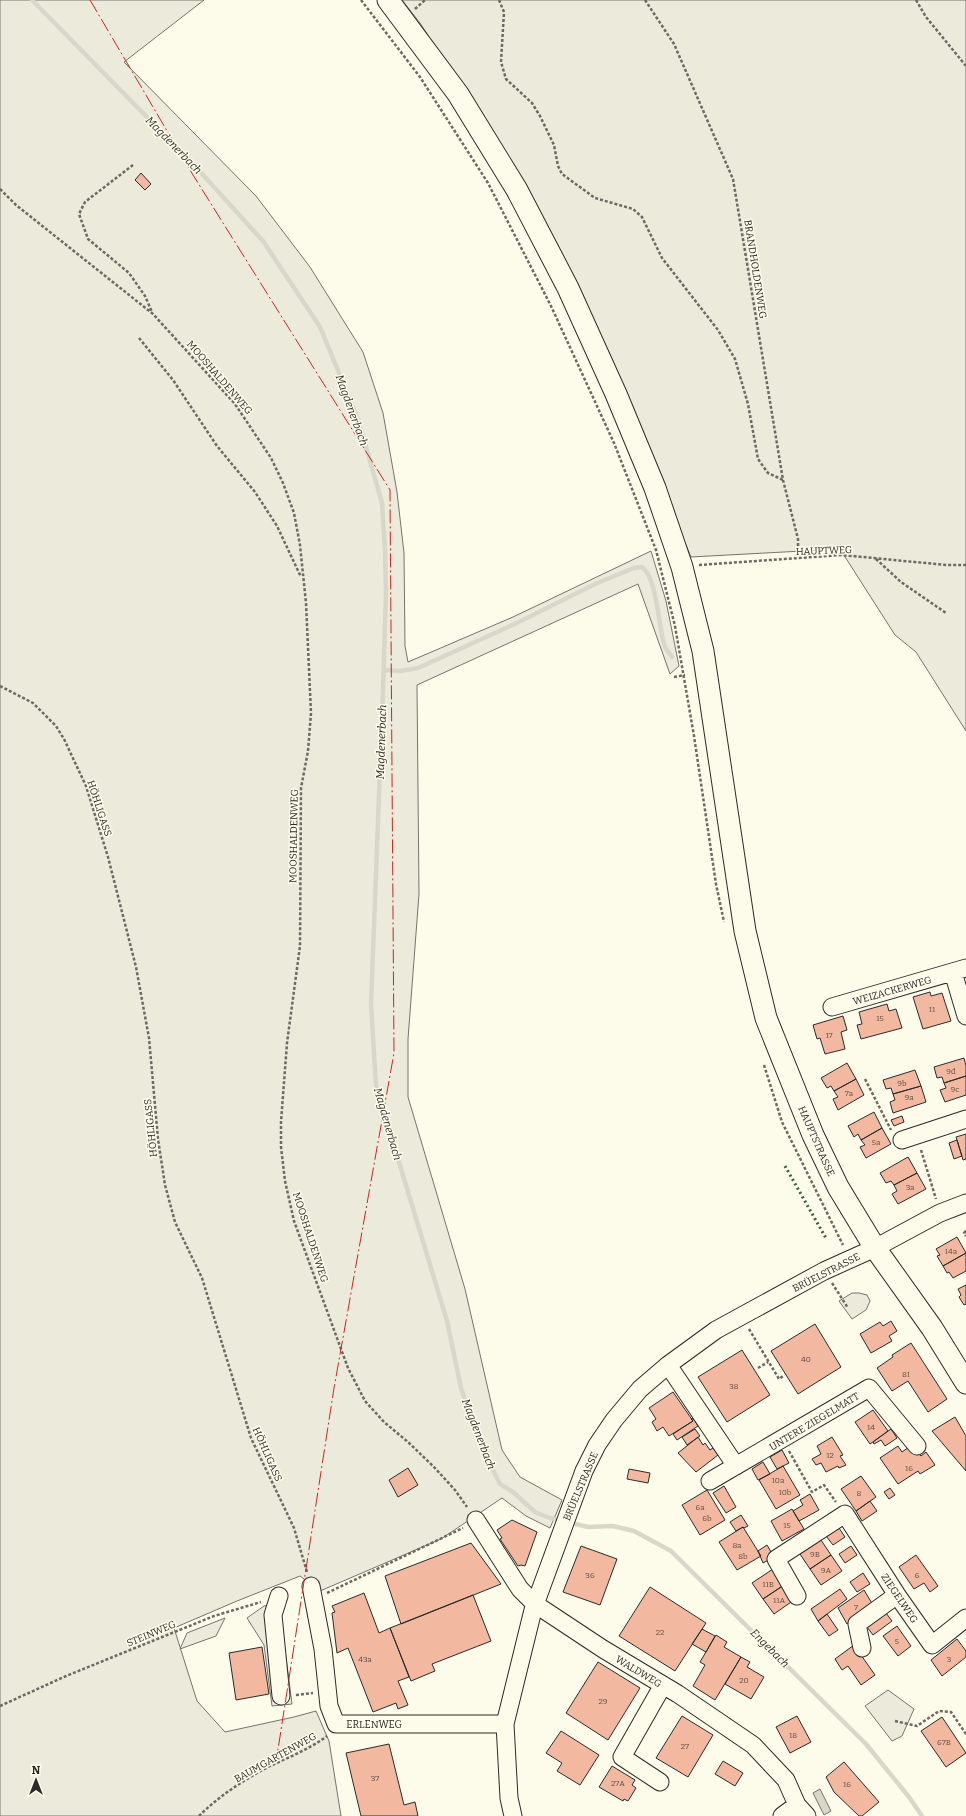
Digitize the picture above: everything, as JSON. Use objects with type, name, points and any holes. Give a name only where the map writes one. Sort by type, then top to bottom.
[{"type":"main road","name":"HAUPTSTRASSE","points":[[388,0],[458,94],[517,190],[568,288],[616,394],[656,488],[682,567],[706,669],[734,870],[745,931],[766,1018],[813,1135],[838,1187],[875,1248],[932,1328],[966,1383]]},
{"type":"street","name":"WEIZACKERWEG","points":[[832,1007],[959,970],[966,1016]]},
{"type":"street","points":[[909,1137],[966,1119]]},
{"type":"street","points":[[875,1248],[940,1213],[966,1203]]},
{"type":"street","name":"BRÜELSTRASSE","points":[[513,1816],[509,1798],[505,1724],[535,1604],[570,1504],[597,1445],[614,1420],[640,1389],[668,1365],[716,1330],[824,1271],[875,1248]]},
{"type":"street","points":[[668,1365],[736,1466]]},
{"type":"street","name":"UNTERE ZIEGELMATT","points":[[710,1481],[783,1440],[869,1388],[917,1446]]},
{"type":"street","points":[[797,1596],[776,1559],[845,1514]]},
{"type":"street","name":"ZIEGELWEG","points":[[845,1514],[897,1595],[932,1645],[966,1618]]},
{"type":"street","name":"WALDWEG","points":[[476,1520],[520,1588],[535,1604],[603,1649],[663,1685],[753,1745],[786,1780],[802,1810]]},
{"type":"street","name":"ERLENWEG","points":[[312,1593],[322,1649],[329,1706],[336,1724],[505,1724]]},
{"type":"street","points":[[862,1648],[857,1624],[897,1595]]},
{"type":"street","points":[[279,1596],[273,1615],[281,1696]]},
{"type":"street","points":[[660,1782],[622,1757],[663,1685]]},
{"type":"street","points":[[782,1816],[802,1810]]},
{"type":"path","points":[[361,0],[420,77],[488,183],[551,306],[617,450],[656,550],[675,626],[694,736],[716,884],[726,928]]},
{"type":"path","points":[[499,0],[504,12],[501,62],[506,79],[532,103],[540,116],[554,145],[558,166],[562,174],[595,198],[633,210],[642,217],[662,258],[718,330],[735,359],[748,404],[758,458],[768,473],[783,480]]},
{"type":"path","name":"BRANDHOLDENWEG","points":[[645,0],[674,44],[733,180],[783,480],[798,539],[798,558]]},
{"type":"path","points":[[916,0],[926,17],[966,66]]},
{"type":"path","points":[[133,165],[85,202],[80,214],[88,240],[129,274],[145,296],[153,314]]},
{"type":"path","name":"MOOSHALDENWEG","points":[[0,189],[16,205],[153,314],[235,404],[271,458],[283,483],[294,513],[300,545],[302,578],[306,603],[311,713],[308,751],[301,788],[300,946],[287,1043],[281,1122],[285,1181],[294,1221],[348,1368],[365,1401],[384,1422],[434,1467],[455,1490],[476,1520]]},
{"type":"path","points":[[139,338],[173,380],[217,446],[255,492],[276,526],[302,578]]},
{"type":"path","name":"HAUPTWEG","points":[[682,567],[842,555],[946,565],[966,565]]},
{"type":"path","points":[[876,558],[900,582],[946,613]]},
{"type":"path","name":"HÖHLIGASS","points":[[0,686],[33,703],[56,726],[64,739],[86,786],[108,857],[136,967],[149,1038],[158,1139],[165,1186],[175,1222],[202,1278],[251,1438],[294,1528],[312,1593]]},
{"type":"path","points":[[763,1062],[782,1122],[850,1259]]},
{"type":"path","points":[[865,1079],[890,1130],[909,1137],[932,1188]]},
{"type":"path","points":[[966,1231],[964,1233],[966,1236]]},
{"type":"path","points":[[824,1271],[848,1308]]},
{"type":"path","points":[[741,1316],[779,1379],[783,1376]]},
{"type":"path","points":[[758,1368],[768,1362]]},
{"type":"path","points":[[783,1440],[812,1492],[824,1485],[845,1514]]},
{"type":"path","points":[[312,1593],[392,1563],[476,1520]]},
{"type":"path","name":"STEINWEG","points":[[0,1706],[66,1676],[214,1616],[279,1596]]},
{"type":"path","points":[[300,1695],[313,1693]]},
{"type":"path","points":[[895,1721],[917,1726],[939,1711],[951,1712],[966,1734]]},
{"type":"path","name":"BAUMGARTENWEG","points":[[199,1816],[254,1775],[319,1742],[330,1734],[336,1724]]},
{"type":"shaded area","points":[[0,0],[204,0],[124,62],[256,196],[310,267],[363,352],[383,413],[397,492],[404,553],[405,646],[408,662],[513,617],[651,551],[666,601],[679,666],[670,674],[638,584],[417,685],[419,894],[408,1039],[408,1097],[465,1289],[502,1450],[520,1477],[562,1500],[550,1528],[526,1516],[502,1498],[441,1539],[320,1591],[300,1576],[174,1628],[197,1701],[225,1732],[316,1711],[329,1741],[341,1816],[0,1816]]},
{"type":"shaded area","points":[[402,0],[966,0],[966,731],[916,652],[895,635],[840,549],[691,557],[576,284],[492,133],[420,23]]},
{"type":"shaded area","points":[[852,1293],[867,1295],[870,1301],[866,1310],[852,1319],[839,1301]]},
{"type":"shaded area","points":[[284,1603],[280,1612],[292,1704],[272,1706],[264,1645],[247,1618],[264,1606]]},
{"type":"shaded area","points":[[225,1618],[216,1636],[180,1649],[187,1633]]},
{"type":"shaded area","points":[[888,1690],[914,1709],[902,1736],[892,1741],[865,1706]]},
{"type":"shaded area","points":[[820,1789],[831,1811],[824,1815],[813,1793]]},
{"type":"building","points":[[141,173],[151,184],[145,190],[135,180]]},
{"type":"building","points":[[930,992],[931,996],[942,993],[951,1021],[923,1029],[913,997]]},
{"type":"building","points":[[887,1004],[889,1011],[896,1009],[902,1028],[861,1039],[857,1025],[862,1024],[859,1012]]},
{"type":"building","points":[[843,1016],[847,1030],[841,1032],[845,1049],[825,1054],[820,1038],[817,1039],[813,1025]]},
{"type":"building","points":[[964,1058],[966,1076],[944,1083],[942,1077],[937,1078],[934,1067]]},
{"type":"building","points":[[847,1063],[856,1079],[834,1091],[831,1086],[827,1088],[821,1078]]},
{"type":"building","points":[[915,1070],[921,1086],[893,1094],[891,1088],[886,1089],[883,1080]]},
{"type":"building","points":[[966,1076],[966,1095],[945,1102],[940,1090],[946,1088],[944,1083]]},
{"type":"building","points":[[856,1079],[864,1095],[838,1110],[833,1099],[838,1097],[834,1091]]},
{"type":"building","points":[[921,1086],[926,1102],[893,1113],[890,1102],[895,1100],[893,1094]]},
{"type":"building","points":[[874,1112],[882,1128],[861,1140],[858,1134],[854,1137],[848,1126]]},
{"type":"building","points":[[902,1116],[904,1122],[894,1126],[891,1120]]},
{"type":"building","points":[[882,1128],[891,1144],[866,1158],[860,1147],[865,1145],[861,1140]]},
{"type":"building","points":[[966,1134],[966,1159],[963,1160],[956,1137]]},
{"type":"building","points":[[957,1140],[962,1156],[954,1159],[949,1143]]},
{"type":"building","points":[[908,1157],[917,1173],[894,1185],[891,1181],[886,1183],[880,1173]]},
{"type":"building","points":[[917,1173],[926,1189],[898,1204],[892,1194],[897,1191],[894,1185]]},
{"type":"building","points":[[957,1237],[966,1253],[943,1266],[937,1256],[940,1255],[936,1249]]},
{"type":"building","points":[[966,1253],[966,1271],[953,1278],[949,1272],[947,1273],[943,1266]]},
{"type":"building","points":[[966,1285],[966,1304],[964,1305],[959,1297],[961,1295],[958,1289]]},
{"type":"building","points":[[891,1321],[897,1331],[889,1336],[892,1341],[871,1353],[860,1334],[880,1322],[883,1326]]},
{"type":"building","points":[[815,1324],[841,1367],[798,1394],[771,1351]]},
{"type":"building","points":[[911,1343],[947,1399],[928,1412],[908,1381],[892,1391],[877,1368],[893,1357],[892,1355]]},
{"type":"building","points":[[742,1350],[770,1395],[727,1422],[698,1377]]},
{"type":"building","points":[[673,1392],[693,1421],[669,1436],[663,1427],[657,1431],[652,1422],[656,1419],[649,1408]]},
{"type":"building","points":[[873,1410],[888,1431],[870,1444],[855,1422]]},
{"type":"building","points":[[955,1417],[966,1436],[966,1471],[932,1431]]},
{"type":"building","points":[[693,1418],[698,1426],[677,1440],[673,1434],[693,1421],[691,1419]]},
{"type":"building","points":[[695,1429],[700,1436],[687,1445],[682,1437]]},
{"type":"building","points":[[891,1429],[897,1438],[885,1446],[881,1440],[874,1444],[873,1442]]},
{"type":"building","points":[[698,1437],[703,1445],[705,1443],[710,1450],[713,1448],[718,1455],[696,1472],[678,1453]]},
{"type":"building","points":[[832,1437],[843,1455],[840,1456],[846,1465],[839,1468],[838,1466],[826,1472],[821,1463],[816,1465],[812,1459],[821,1454],[817,1446]]},
{"type":"building","points":[[898,1446],[902,1452],[909,1447],[917,1451],[921,1456],[926,1452],[935,1465],[920,1474],[918,1471],[898,1484],[880,1458]]},
{"type":"building","points":[[782,1450],[789,1463],[777,1469],[770,1457]]},
{"type":"building","points":[[763,1462],[770,1474],[758,1480],[752,1469]]},
{"type":"building","points":[[783,1466],[800,1495],[776,1509],[759,1480]]},
{"type":"building","points":[[408,1468],[418,1485],[398,1497],[389,1480]]},
{"type":"building","points":[[629,1469],[650,1473],[648,1483],[627,1479]]},
{"type":"building","points":[[861,1476],[876,1497],[856,1511],[841,1489]]},
{"type":"building","points":[[724,1486],[736,1507],[726,1513],[713,1493]]},
{"type":"building","points":[[890,1488],[895,1495],[889,1499],[884,1492]]},
{"type":"building","points":[[707,1490],[725,1520],[700,1535],[682,1505]]},
{"type":"building","points":[[810,1494],[819,1510],[799,1521],[793,1511],[803,1505],[800,1500]]},
{"type":"building","points":[[870,1501],[877,1511],[862,1521],[856,1511]]},
{"type":"building","points":[[792,1509],[804,1529],[782,1541],[771,1521]]},
{"type":"building","points":[[741,1515],[748,1526],[736,1531],[730,1522]]},
{"type":"building","points":[[512,1520],[537,1532],[525,1566],[518,1566],[500,1539],[502,1538],[497,1530]]},
{"type":"building","points":[[743,1527],[761,1556],[737,1570],[719,1542]]},
{"type":"building","points":[[839,1528],[845,1537],[833,1545],[826,1536]]},
{"type":"building","points":[[821,1540],[831,1555],[810,1569],[800,1554]]},
{"type":"building","points":[[471,1543],[501,1584],[401,1624],[385,1576]]},
{"type":"building","points":[[767,1545],[774,1557],[763,1563],[758,1551]]},
{"type":"building","points":[[581,1546],[617,1559],[600,1605],[563,1592]]},
{"type":"building","points":[[851,1546],[857,1555],[845,1563],[839,1554]]},
{"type":"building","points":[[831,1555],[842,1571],[821,1585],[810,1569]]},
{"type":"building","points":[[916,1555],[938,1586],[930,1592],[924,1583],[914,1589],[899,1567]]},
{"type":"building","points":[[773,1569],[784,1585],[763,1599],[752,1583]]},
{"type":"building","points":[[863,1573],[870,1584],[857,1592],[850,1582]]},
{"type":"building","points":[[784,1585],[794,1600],[774,1614],[763,1599]]},
{"type":"building","points":[[650,1587],[706,1623],[675,1671],[619,1636]]},
{"type":"building","points":[[840,1589],[847,1599],[818,1621],[811,1609]]},
{"type":"building","points":[[864,1590],[873,1605],[847,1624],[838,1608]]},
{"type":"building","points":[[364,1593],[379,1633],[390,1628],[409,1677],[398,1681],[408,1705],[398,1709],[396,1703],[373,1712],[348,1648],[337,1653],[332,1613],[335,1612],[332,1606]]},
{"type":"building","points":[[473,1595],[491,1641],[432,1664],[435,1671],[411,1681],[390,1628]]},
{"type":"building","points":[[883,1609],[892,1621],[873,1635],[864,1623]]},
{"type":"building","points":[[827,1614],[838,1630],[829,1636],[818,1621]]},
{"type":"building","points":[[897,1626],[911,1646],[898,1656],[883,1636]]},
{"type":"building","points":[[702,1629],[715,1636],[706,1652],[692,1644]]},
{"type":"building","points":[[716,1635],[727,1642],[724,1647],[741,1657],[715,1700],[693,1686],[705,1665],[700,1662]]},
{"type":"building","points":[[957,1639],[966,1651],[966,1657],[942,1676],[931,1660]]},
{"type":"building","points":[[854,1645],[875,1675],[861,1685],[848,1666],[842,1670],[835,1659]]},
{"type":"building","points":[[262,1647],[269,1694],[236,1700],[229,1653]]},
{"type":"building","points":[[741,1657],[750,1662],[747,1667],[764,1677],[751,1699],[725,1684]]},
{"type":"building","points":[[598,1662],[640,1688],[608,1740],[566,1713]]},
{"type":"building","points":[[682,1716],[713,1735],[688,1777],[656,1758]]},
{"type":"building","points":[[797,1716],[811,1742],[790,1753],[776,1727]]},
{"type":"building","points":[[942,1717],[966,1753],[946,1767],[921,1731]]},
{"type":"building","points":[[561,1731],[599,1755],[580,1785],[557,1771],[562,1763],[546,1753]]},
{"type":"building","points":[[389,1744],[404,1805],[415,1802],[418,1816],[361,1816],[346,1753]]},
{"type":"building","points":[[723,1761],[743,1773],[735,1786],[715,1774]]},
{"type":"building","points":[[844,1762],[879,1802],[862,1816],[859,1816],[834,1792],[826,1777]]},
{"type":"building","points":[[612,1766],[635,1780],[632,1785],[636,1788],[628,1801],[624,1799],[623,1801],[599,1787]]},
{"type":"waterway","name":"Magdenerbach","points":[[32,0],[194,165],[263,241],[320,327],[358,419],[382,503],[385,550],[386,592],[383,690],[371,1004],[376,1086],[447,1321],[461,1388],[483,1451],[500,1484],[513,1492],[535,1512],[550,1518],[588,1527],[613,1526],[634,1531],[671,1551],[866,1744],[909,1797],[922,1816]]},
{"type":"waterway","points":[[384,670],[400,671],[418,668],[519,622],[595,584],[634,568],[642,567],[647,573],[651,582],[657,604],[665,647],[672,657]]},
{"type":"hedge","points":[[785,1166],[827,1240]]},
{"type":"power","points":[[90,0],[193,175],[390,490],[394,1053],[334,1388],[277,1756]]},
{"type":"water label","name":"Engebach","points":[[770,1648]]}]
